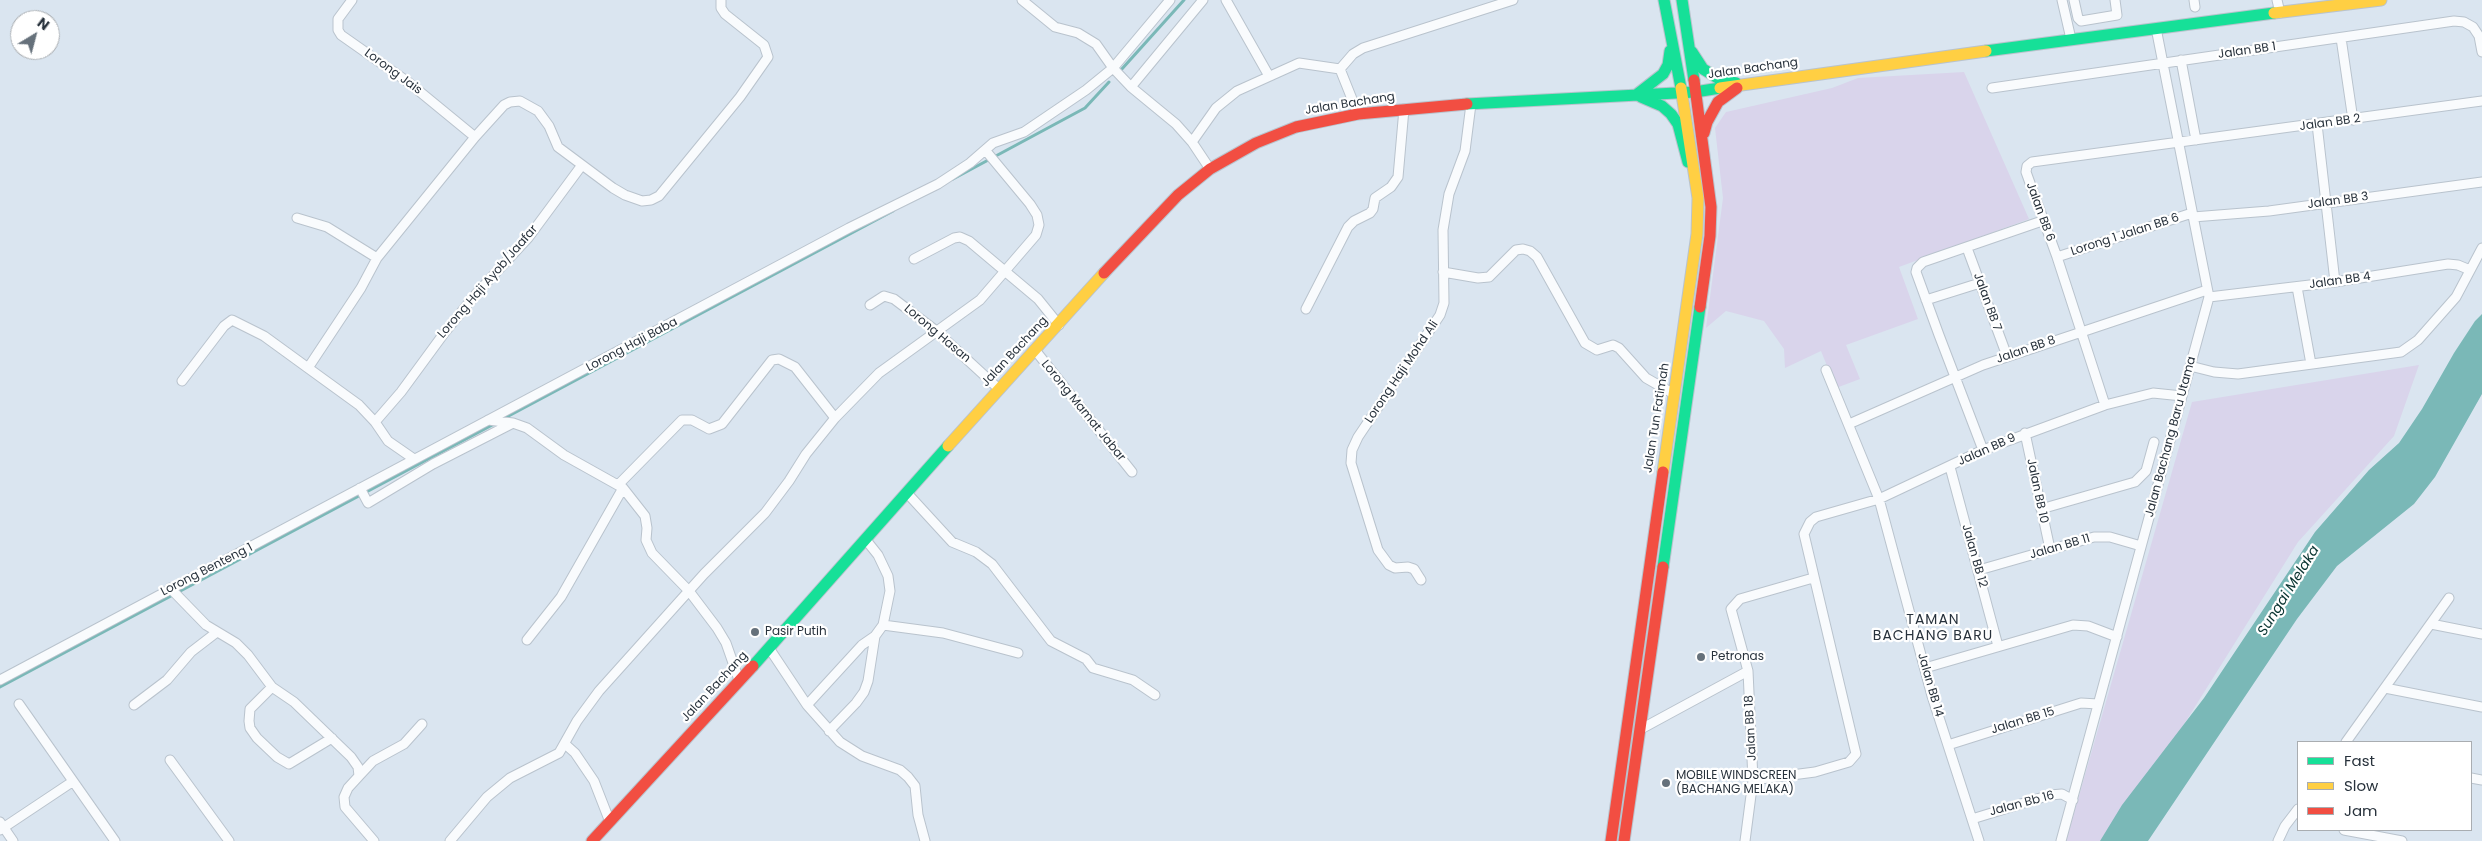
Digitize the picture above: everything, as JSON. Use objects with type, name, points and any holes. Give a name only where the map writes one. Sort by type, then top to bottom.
[{"type":"street","name":"Lorong Jais","points":[[352,0],[338,19],[338,30],[341,35],[408,82],[475,137]]},
{"type":"street","points":[[308,368],[361,288],[377,258],[475,137],[504,105],[520,101],[538,111],[550,126],[558,147],[625,195],[642,201],[651,200],[659,196],[740,97],[768,57],[764,45],[725,14],[721,8],[721,0]]},
{"type":"street","points":[[1022,0],[1055,27],[1088,38],[1105,55],[1113,68],[1131,87],[1168,116],[1192,142],[1210,169]]},
{"type":"street","points":[[1113,68],[1170,0]]},
{"type":"street","points":[[1131,87],[1203,0]]},
{"type":"street","points":[[1226,0],[1269,76]]},
{"type":"street","points":[[1340,69],[1353,54],[1363,48],[1513,0]]},
{"type":"street","name":"Jalan Tun Fatimah","points":[[1611,841],[1697,234],[1696,180],[1683,93],[1670,38],[1664,0]]},
{"type":"street","name":"Jalan Tun Fatimah","points":[[1624,841],[1710,236],[1711,207],[1704,148],[1682,0]]},
{"type":"street","points":[[2062,0],[2071,39]]},
{"type":"street","points":[[2074,0],[2078,18],[2081,21],[2117,15],[2115,0]]},
{"type":"street","points":[[2277,0],[2280,14]]},
{"type":"street","name":"Jalan Bachang","points":[[592,841],[769,648],[999,389],[1178,195],[1210,169],[1276,134],[1314,122],[1358,114],[1471,104],[1695,92],[2071,39],[2381,0]]},
{"type":"street","name":"Jalan BB 1","points":[[1992,88],[2459,21],[2473,27],[2479,36],[2482,52]]},
{"type":"street","points":[[1687,28],[1692,53],[1703,70],[1721,80],[1743,84]]},
{"type":"street","name":"Jalan Bachang Baru Utama","points":[[2061,841],[2182,396],[2208,293],[2156,28]]},
{"type":"street","points":[[1635,96],[1663,74],[1670,56],[1670,38]]},
{"type":"street","points":[[2341,38],[2353,120]]},
{"type":"street","points":[[2181,60],[2196,140]]},
{"type":"street","points":[[1192,142],[1216,108],[1227,98],[1269,76],[1299,63],[1340,69]]},
{"type":"street","name":"Lorong Haji Baba","points":[[414,459],[490,421],[849,228],[938,184],[987,153],[993,144],[1024,132],[1060,109],[1113,68]]},
{"type":"street","points":[[1340,69],[1358,114]]},
{"type":"street","points":[[1704,148],[1704,132],[1711,111],[1727,94],[1743,84]]},
{"type":"street","points":[[1635,96],[1652,100],[1672,114],[1678,124],[1685,155],[1696,180]]},
{"type":"street","name":"Jalan BB 2","points":[[2178,142],[2353,120],[2482,101]]},
{"type":"street","name":"Lorong Haji Mohd Ali","points":[[1421,580],[1414,570],[1389,565],[1378,550],[1351,463],[1352,450],[1358,437],[1440,315],[1444,303],[1443,230],[1449,194],[1465,151],[1471,104]]},
{"type":"street","points":[[1306,309],[1348,227],[1354,221],[1370,214],[1375,198],[1391,187],[1398,177],[1404,109]]},
{"type":"street","points":[[2316,124],[2335,282]]},
{"type":"street","name":"Jalan BB 6","points":[[2105,405],[2082,330],[2026,172],[2027,166],[2032,162],[2178,142]]},
{"type":"street","points":[[450,841],[487,798],[510,778],[558,753],[595,696],[690,591],[765,513],[790,481],[806,454],[835,418],[879,373],[935,330],[980,300],[1036,235],[1039,224],[1037,215],[987,153]]},
{"type":"street","name":"Lorong Haji Ayob/Jaafar","points":[[375,422],[401,392],[470,301],[528,238],[582,166]]},
{"type":"street","name":"Jalan BB 3","points":[[2193,215],[2268,211],[2482,182]]},
{"type":"street","name":"Lorong 1 Jalan BB 6","points":[[2057,257],[2193,215]]},
{"type":"street","points":[[297,218],[327,227],[377,258]]},
{"type":"street","points":[[1983,450],[1916,272],[1919,265],[2042,221]]},
{"type":"street","points":[[914,259],[954,238],[960,237],[969,241],[1038,298],[1059,325]]},
{"type":"street","name":"Jalan BB 7","points":[[1967,248],[2007,356]]},
{"type":"street","points":[[2190,366],[2214,372],[2238,374],[2401,352],[2418,340],[2456,297],[2482,248]]},
{"type":"street","points":[[1444,272],[1478,278],[1489,277],[1516,250],[1530,251],[1537,257],[1585,343],[1597,350],[1613,346],[1619,348],[1646,378],[1674,394]]},
{"type":"street","name":"Jalan BB 4","points":[[2208,293],[2297,287],[2448,264],[2458,265],[2470,270]]},
{"type":"street","points":[[1926,300],[1980,283]]},
{"type":"street","points":[[2297,287],[2311,364]]},
{"type":"street","name":"Jalan BB 8","points":[[1849,424],[1954,376],[2007,356],[2082,330],[2208,293]]},
{"type":"street","name":"Lorong Hasan","points":[[870,305],[879,298],[889,296],[935,330],[999,389]]},
{"type":"street","points":[[182,381],[224,326],[232,320],[264,336],[359,405],[375,422],[388,442],[414,459]]},
{"type":"street","name":"Lorong Mamat Jabar","points":[[1035,350],[1132,472]]},
{"type":"street","points":[[527,640],[547,618],[561,597],[621,486],[682,420],[692,420],[709,429],[722,424],[772,360],[779,358],[795,367],[835,418]]},
{"type":"street","name":"Jalan BB 14","points":[[1826,370],[1879,499],[1925,668],[1979,841]]},
{"type":"street","name":"Jalan BB 9","points":[[1813,578],[1804,534],[1806,528],[1816,517],[1879,499],[1983,450],[2105,405],[2153,393],[2182,396]]},
{"type":"street","points":[[490,421],[511,423],[527,428],[564,455],[621,486],[645,516],[646,540],[652,553],[690,591],[718,628],[739,680]]},
{"type":"street","points":[[362,492],[368,503],[433,464],[511,423]]},
{"type":"street","name":"Jalan BB 10","points":[[2025,434],[2050,549]]},
{"type":"street","points":[[2041,510],[2135,482],[2146,471],[2154,442]]},
{"type":"street","name":"Lorong Benteng 1","points":[[0,680],[238,554],[362,492],[414,459]]},
{"type":"street","name":"Jalan BB 12","points":[[1950,467],[1998,646]]},
{"type":"street","points":[[907,493],[952,542],[976,552],[992,564],[1051,641],[1086,659],[1093,668],[1133,680],[1155,695]]},
{"type":"street","name":"Jalan BB 11","points":[[1979,570],[2102,536],[2141,546]]},
{"type":"street","points":[[807,705],[862,646],[876,636],[883,625],[890,591],[888,576],[878,555],[866,540]]},
{"type":"street","points":[[1753,780],[1815,772],[1849,762],[1856,754],[1813,578]]},
{"type":"street","name":"Jalan BB 18","points":[[1745,841],[1753,780],[1748,671],[1731,609],[1740,599],[1813,578]]},
{"type":"street","points":[[172,590],[206,625],[236,643],[248,655],[272,687],[294,702],[332,738],[358,767],[359,776]]},
{"type":"street","points":[[2347,741],[2449,598]]},
{"type":"street","points":[[1925,668],[2073,625],[2080,624],[2117,637]]},
{"type":"street","points":[[2431,624],[2482,634]]},
{"type":"street","points":[[883,625],[943,632],[1018,653]]},
{"type":"street","points":[[134,706],[167,680],[191,652],[217,632]]},
{"type":"street","points":[[829,731],[864,692],[868,681],[876,636]]},
{"type":"street","points":[[769,648],[807,705],[829,731],[850,750],[900,770],[908,776],[915,786],[918,815],[926,841]]},
{"type":"street","points":[[1641,729],[1748,671]]},
{"type":"street","points":[[272,687],[250,709],[250,728],[257,738],[283,762],[289,764],[332,738]]},
{"type":"street","points":[[2385,688],[2482,708]]},
{"type":"street","name":"Jalan BB 15","points":[[1948,745],[2081,703],[2098,704]]},
{"type":"street","points":[[19,704],[115,841]]},
{"type":"street","points":[[374,841],[345,807],[344,797],[348,788],[373,761],[400,747],[422,724]]},
{"type":"street","points":[[565,744],[575,753],[594,781],[610,822]]},
{"type":"street","points":[[170,760],[229,841]]},
{"type":"street","points":[[13,841],[1,827],[72,782]]},
{"type":"street","name":"Jalan Bb 16","points":[[1972,819],[2050,795],[2062,794],[2072,800]]},
{"type":"street","points":[[2278,841],[2295,820]]},
{"type":"street","points":[[2349,831],[2402,841]]},
{"type":"shaded area","points":[[1964,72],[2029,219],[1899,267],[1918,319],[1846,345],[1860,379],[1836,388],[1821,351],[1785,368],[1784,349],[1764,321],[1726,311],[1706,328],[1723,198],[1715,128],[1726,112],[1832,88],[1858,78]]},
{"type":"shaded area","points":[[2419,365],[2394,436],[2298,542],[2111,841],[2066,841],[2192,402]]},
{"type":"water","name":"Sungai Melaka","points":[[2482,314],[2482,394],[2435,477],[2414,504],[2337,566],[2297,619],[2148,841],[2100,841],[2122,805],[2204,698],[2315,532],[2369,470],[2399,443],[2422,409],[2454,353],[2475,321]]},
{"type":"waterway","points":[[1121,70],[1184,0]]},
{"type":"waterway","points":[[953,179],[1085,108],[1109,82]]},
{"type":"waterway","points":[[503,419],[893,211]]},
{"type":"waterway","points":[[0,687],[496,423]]},
{"type":"traffic: fast","points":[[1664,0],[1681,88]]},
{"type":"traffic: fast","points":[[1682,0],[1694,80]]},
{"type":"traffic: fast","points":[[1986,51],[2274,13]]},
{"type":"traffic: fast","points":[[1636,95],[1663,74],[1668,65],[1670,51]]},
{"type":"traffic: fast","points":[[1692,52],[1703,69],[1721,80],[1736,83]]},
{"type":"traffic: fast","points":[[1467,104],[1695,92],[1720,88]]},
{"type":"traffic: fast","points":[[1641,97],[1662,106],[1671,114],[1678,124],[1688,162]]},
{"type":"traffic: fast","points":[[1663,567],[1700,307]]},
{"type":"traffic: fast","points":[[753,666],[948,446]]},
{"type":"traffic: slow","points":[[2274,13],[2381,0]]},
{"type":"traffic: slow","points":[[1720,88],[1986,51]]},
{"type":"traffic: slow","points":[[1663,472],[1697,234],[1698,198],[1681,88]]},
{"type":"traffic: slow","points":[[948,446],[1104,273]]},
{"type":"traffic: jam","points":[[1694,80],[1711,207],[1710,236],[1700,307]]},
{"type":"traffic: jam","points":[[1704,133],[1707,122],[1718,102],[1737,88]]},
{"type":"traffic: jam","points":[[1104,273],[1178,195],[1210,169],[1256,143],[1296,127],[1358,114],[1467,104]]},
{"type":"traffic: jam","points":[[1611,841],[1663,472]]},
{"type":"traffic: jam","points":[[1624,841],[1663,567]]},
{"type":"traffic: jam","points":[[592,841],[753,666]]},
{"type":"place","name":"Pasir Putih","points":[[755,632]]},
{"type":"place","name":"Petronas","points":[[1701,657]]},
{"type":"place","name":"MOBILE WINDSCREEN (BACHANG MELAKA)","points":[[1666,783]]},
{"type":"district","name":"TAMAN BACHANG BARU","points":[[1933,628]]}]
